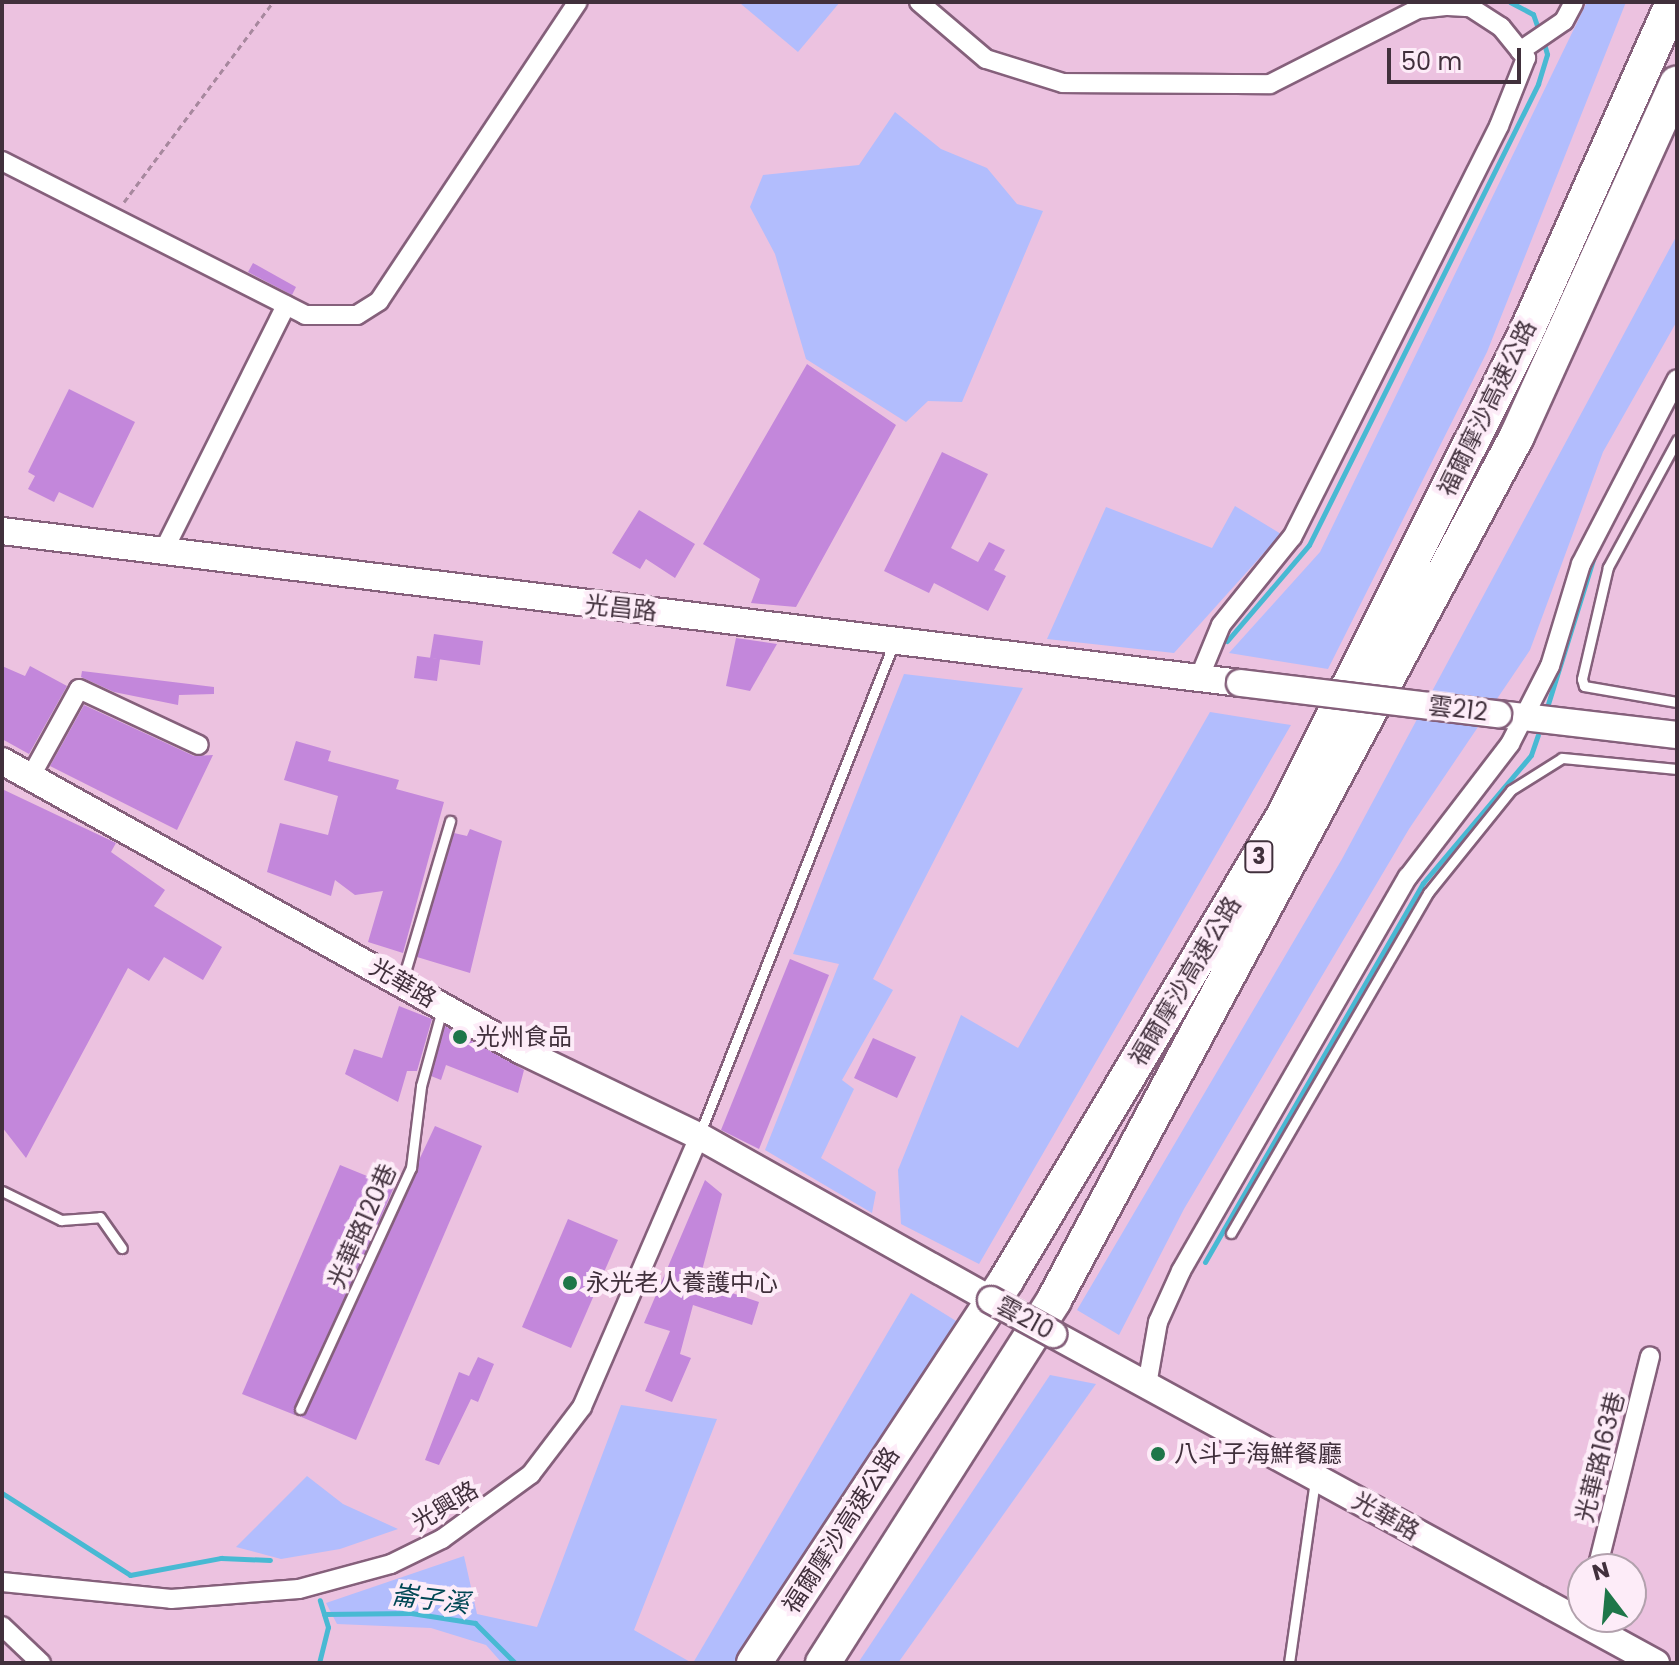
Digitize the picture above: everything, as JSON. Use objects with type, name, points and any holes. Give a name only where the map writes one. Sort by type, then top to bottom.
[{"type":"highway","name":"福爾摩沙高速公路","points":[[754,1663],[1007,1279],[1284,815],[1525,335],[1673,2]]},
{"type":"highway","name":"福爾摩沙高速公路","points":[[823,1663],[1054,1300],[1517,436],[1601,243],[1677,84]]},
{"type":"highway","points":[[1601,243],[1677,119]]},
{"type":"street","points":[[2,161],[305,315],[357,315],[379,301],[578,2]]},
{"type":"street","points":[[919,2],[986,59],[1063,83],[1270,84],[1418,5],[1470,7],[1526,58],[1499,126],[1292,537],[1221,625],[1200,676]]},
{"type":"street","points":[[1520,51],[1552,31],[1574,2]]},
{"type":"street","points":[[162,554],[286,305]]},
{"type":"street","points":[[1147,1385],[1158,1322],[1181,1271],[1408,877],[1511,716],[1550,666],[1581,564],[1677,379]]},
{"type":"street","name":"光昌路","points":[[2,531],[162,554],[896,638],[1240,683]]},
{"type":"street","name":"雲212","points":[[1240,683],[1677,735]]},
{"type":"street","points":[[31,776],[79,689],[199,745]]},
{"type":"street","name":"光華路","points":[[2,761],[442,1006],[699,1136],[933,1268]]},
{"type":"street","name":"光興路","points":[[2,1582],[171,1599],[299,1589],[391,1564],[442,1539],[531,1474],[582,1407],[699,1136]]},
{"type":"street","name":"雲210","points":[[933,1268],[1117,1369]]},
{"type":"street","name":"光華路163巷","points":[[1601,1553],[1650,1357]]},
{"type":"street","name":"光華路","points":[[1117,1369],[1567,1611]]},
{"type":"street","points":[[2,1626],[41,1663]]},
{"type":"street","name":"光華路","points":[[1606,1633],[1656,1663]]},
{"type":"lane","points":[[1677,440],[1608,567],[1582,679],[1584,686],[1677,702]]},
{"type":"lane","points":[[699,1136],[896,638]]},
{"type":"lane","points":[[1231,1233],[1428,893],[1511,790],[1562,758],[1677,769]]},
{"type":"lane","points":[[402,982],[450,821]]},
{"type":"lane","points":[[1408,877],[1428,893]]},
{"type":"lane","name":"光華路120巷","points":[[300,1409],[411,1168],[421,1086],[442,1006]]},
{"type":"lane","points":[[2,1191],[61,1220],[100,1217],[122,1248]]},
{"type":"lane","points":[[1289,1663],[1315,1477]]},
{"type":"path","points":[[112,217],[273,2]]},
{"type":"shaded area","points":[[741,2],[840,2],[798,52],[741,4]]},
{"type":"shaded area","points":[[1587,2],[1626,2],[1487,352],[1328,669],[1229,653],[1320,552]]},
{"type":"shaded area","points":[[895,112],[941,149],[987,168],[1017,204],[1043,211],[962,402],[928,401],[906,422],[806,359],[775,254],[750,207],[763,175],[859,165]]},
{"type":"shaded area","points":[[1677,235],[1677,321],[1603,452],[1530,650],[1409,829],[1184,1209],[1119,1335],[1077,1310],[1342,859]]},
{"type":"shaded area","points":[[1235,506],[1281,534],[1174,653],[1047,639],[1106,507],[1212,548]]},
{"type":"shaded area","points":[[904,674],[1023,688],[873,979],[893,990],[842,1080],[854,1089],[821,1158],[876,1192],[872,1213],[765,1150],[839,964],[793,954]]},
{"type":"shaded area","points":[[1210,712],[1291,725],[979,1264],[901,1224],[898,1170],[961,1015],[1018,1048]]},
{"type":"shaded area","points":[[911,1293],[961,1324],[739,1663],[693,1663]]},
{"type":"shaded area","points":[[1050,1375],[1096,1384],[898,1663],[858,1663]]},
{"type":"shaded area","points":[[621,1405],[717,1419],[634,1630],[692,1663],[502,1663],[486,1645],[431,1628],[337,1624],[326,1603],[464,1556],[477,1614],[537,1627]]},
{"type":"shaded area","points":[[307,1476],[343,1504],[398,1529],[340,1549],[281,1559],[236,1547]]},
{"type":"building","points":[[253,263],[296,287],[292,295],[248,272]]},
{"type":"building","points":[[807,364],[896,425],[796,607],[751,603],[760,579],[703,544]]},
{"type":"building","points":[[69,389],[135,422],[93,508],[59,492],[54,502],[28,489],[35,476],[28,472]]},
{"type":"building","points":[[942,452],[988,474],[951,548],[978,562],[989,542],[1005,550],[994,570],[1006,576],[988,611],[934,583],[929,593],[884,571]]},
{"type":"building","points":[[639,510],[695,544],[675,578],[646,559],[640,569],[612,553]]},
{"type":"building","points":[[434,634],[483,641],[480,665],[430,658]]},
{"type":"building","points":[[736,638],[777,644],[750,691],[726,686]]},
{"type":"building","points":[[417,656],[440,659],[437,681],[414,678]]},
{"type":"building","points":[[2,666],[25,676],[30,666],[67,686],[29,754],[2,739]]},
{"type":"building","points":[[82,671],[214,687],[214,694],[179,695],[178,705],[114,692],[81,677]]},
{"type":"building","points":[[84,705],[194,756],[213,755],[177,830],[50,766]]},
{"type":"building","points":[[296,741],[331,751],[328,761],[399,780],[396,789],[444,802],[403,953],[368,942],[383,891],[355,895],[335,880],[331,896],[267,872],[280,823],[328,835],[338,796],[284,780]]},
{"type":"building","points":[[2,789],[116,843],[111,852],[165,890],[154,906],[222,947],[203,980],[164,957],[149,981],[128,968],[26,1158],[2,1127]]},
{"type":"building","points":[[470,829],[502,841],[470,973],[417,957],[454,833],[467,836]]},
{"type":"building","points":[[790,959],[829,975],[759,1149],[721,1130]]},
{"type":"building","points":[[399,1006],[432,1019],[417,1071],[407,1071],[398,1102],[345,1074],[354,1049],[382,1058]]},
{"type":"building","points":[[445,1026],[524,1070],[518,1093],[446,1065],[441,1080],[431,1076]]},
{"type":"building","points":[[873,1038],[916,1057],[897,1098],[854,1078]]},
{"type":"building","points":[[435,1126],[482,1146],[356,1440],[299,1416]]},
{"type":"building","points":[[340,1165],[394,1187],[295,1415],[242,1394]]},
{"type":"building","points":[[705,1180],[722,1194],[699,1282],[759,1302],[752,1325],[693,1305],[680,1354],[691,1358],[672,1402],[645,1391],[670,1331],[644,1323]]},
{"type":"building","name":"永光老人養護中心","points":[[568,1219],[618,1240],[571,1348],[522,1327]]},
{"type":"building","points":[[478,1357],[494,1364],[478,1402],[471,1399],[439,1465],[425,1460],[459,1372],[469,1376]]},
{"type":"waterway","points":[[1510,2],[1533,14],[1539,31]]},
{"type":"waterway","points":[[1227,641],[1309,545],[1538,84],[1547,54],[1543,40]]},
{"type":"waterway","points":[[1548,704],[1594,556]]},
{"type":"waterway","points":[[1205,1262],[1423,883],[1531,755],[1538,735]]},
{"type":"waterway","points":[[2,1493],[130,1575],[221,1558],[270,1560]]},
{"type":"waterway","name":"崙子溪","points":[[319,1663],[328,1627],[320,1600]]},
{"type":"waterway","name":"崙子溪","points":[[324,1614],[411,1613],[475,1623],[515,1663]]},
{"type":"place","name":"光州食品","points":[[460,1037]]},
{"type":"place","name":"永光老人養護中心","points":[[570,1283]]},
{"type":"place","name":"八斗子海鮮餐廳","points":[[1158,1454]]}]
